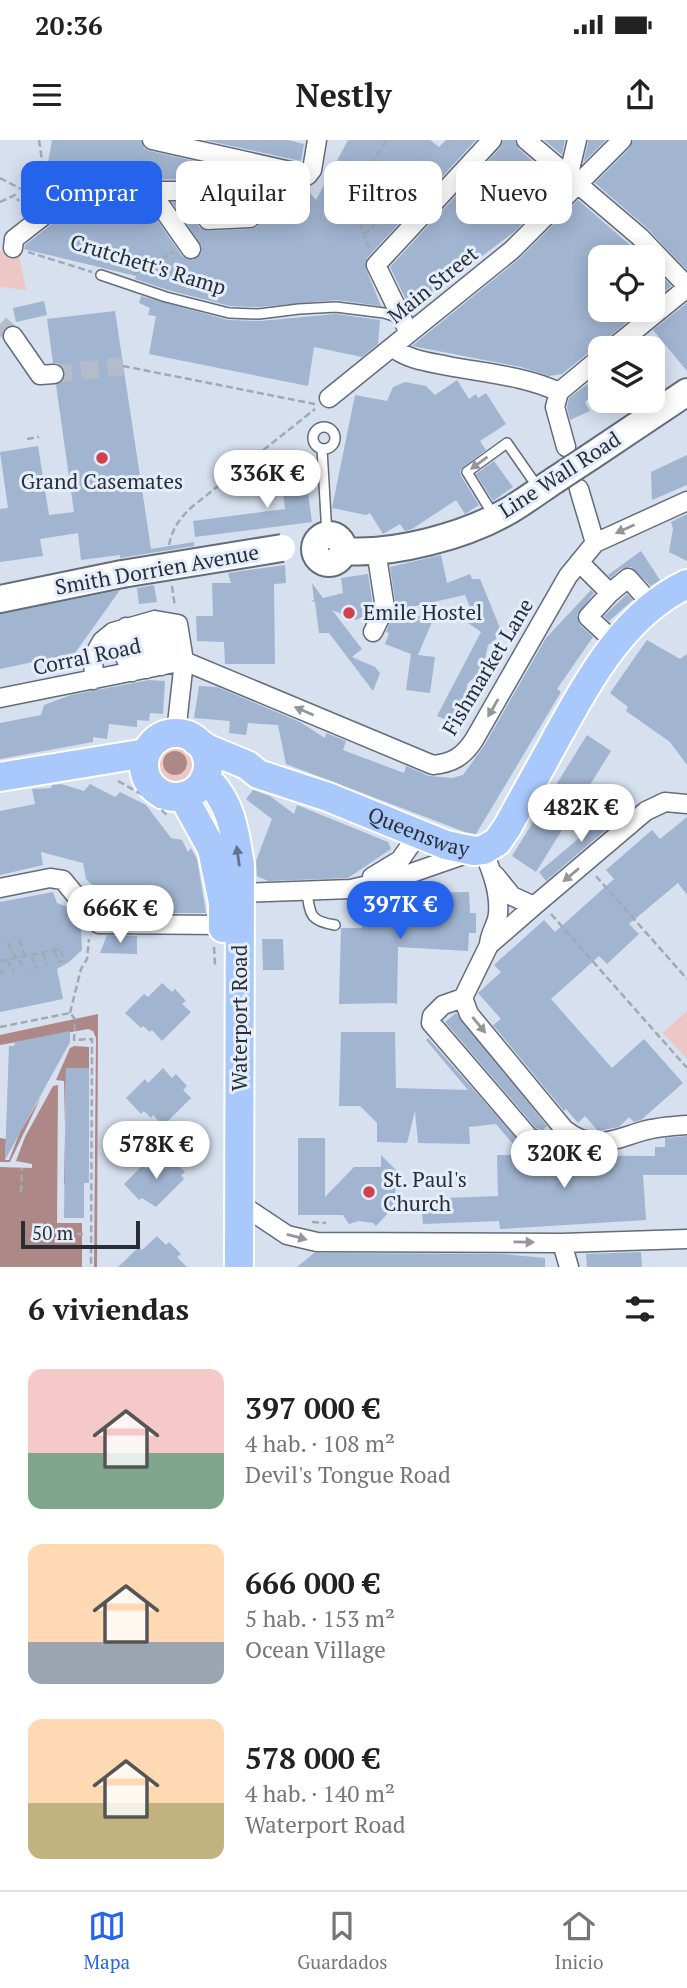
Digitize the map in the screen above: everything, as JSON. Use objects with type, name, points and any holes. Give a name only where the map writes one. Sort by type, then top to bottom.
[{"type":"main road","name":"Queensway","points":[[186,737],[247,765],[258,774],[328,797],[483,858],[508,826],[589,679],[636,620],[687,584]]},
{"type":"main road","points":[[200,786],[208,764],[205,751],[186,737],[158,738],[146,764],[156,791],[164,795],[258,774]]},
{"type":"main road","points":[[0,777],[108,770],[146,764]]},
{"type":"main road","name":"Waterport Road","points":[[223,1267],[218,925],[223,903],[200,786],[219,790],[236,839],[240,865],[239,1267]]},
{"type":"street","points":[[152,140],[246,161]]},
{"type":"street","points":[[310,172],[317,140]]},
{"type":"street","points":[[405,326],[376,265],[492,140]]},
{"type":"street","points":[[526,140],[550,161]]},
{"type":"street","points":[[577,140],[572,181],[640,237],[687,287],[628,336]]},
{"type":"street","name":"Main Street","points":[[572,181],[622,140]]},
{"type":"street","points":[[162,208],[191,249]]},
{"type":"street","name":"Crutchett's Ramp","points":[[13,248],[15,239],[34,224]]},
{"type":"street","name":"Main Street","points":[[329,398],[392,347],[405,326],[512,250],[535,224]]},
{"type":"street","points":[[13,336],[40,375],[54,374]]},
{"type":"street","points":[[392,347],[408,357],[540,383],[559,392]]},
{"type":"street","points":[[566,447],[555,407],[559,392],[588,368]]},
{"type":"street","name":"Line Wall Road","points":[[328,545],[376,550],[444,538],[495,517],[558,487],[590,457],[687,392]]},
{"type":"street","points":[[558,487],[595,543]]},
{"type":"street","name":"Fishmarket Lane","points":[[160,666],[432,765],[452,762],[467,751],[568,576],[595,543],[687,501]]},
{"type":"street","name":"Smith Dorrien Avenue","points":[[0,599],[122,574],[282,548],[328,545]]},
{"type":"street","points":[[373,632],[385,608],[376,550]]},
{"type":"street","points":[[579,562],[610,593]]},
{"type":"street","points":[[616,643],[588,617],[610,593],[628,578],[653,606]]},
{"type":"street","points":[[94,680],[93,657],[103,641],[134,625],[178,624],[160,666]]},
{"type":"street","points":[[134,625],[160,666]]},
{"type":"street","points":[[134,625],[160,666],[186,737]]},
{"type":"street","name":"Corral Road","points":[[0,698],[160,666]]},
{"type":"street","points":[[575,1138],[547,1142],[530,1137],[431,1023],[432,1016],[443,1005],[463,998],[489,945],[646,811],[665,802],[687,804]]},
{"type":"street","points":[[351,889],[400,860],[419,833]]},
{"type":"street","points":[[240,893],[351,889],[483,858]]},
{"type":"street","points":[[483,858],[512,896],[537,903]]},
{"type":"street","points":[[483,858],[498,902],[498,917],[489,937],[489,945]]},
{"type":"street","points":[[0,888],[50,878],[63,880],[99,924],[218,925]]},
{"type":"street","points":[[463,998],[470,1014],[575,1138],[603,1142],[645,1130],[687,1125]]},
{"type":"street","points":[[239,1203],[287,1235],[317,1242],[562,1243],[687,1239]]},
{"type":"street","points":[[562,1243],[569,1267]]},
{"type":"lane","name":"Crutchett's Ramp","points":[[101,275],[229,313],[259,314],[336,307],[384,313],[405,326]]},
{"type":"lane","points":[[495,517],[467,472],[507,443],[558,487]]},
{"type":"lane","points":[[322,449],[328,545]]},
{"type":"lane","points":[[307,892],[312,916],[320,922],[335,925]]},
{"type":"lane","points":[[340,1242],[359,1248]]},
{"type":"path","points":[[362,229],[355,210],[357,202],[353,201],[350,209],[334,224],[331,220],[337,217],[387,140]]},
{"type":"path","points":[[38,141],[42,161]]},
{"type":"path","points":[[0,178],[21,194]]},
{"type":"path","points":[[0,202],[15,195],[21,197]]},
{"type":"path","points":[[364,235],[375,224]]},
{"type":"path","name":"Crutchett's Ramp","points":[[13,248],[101,275]]},
{"type":"path","points":[[123,366],[320,405],[185,513],[172,530],[169,546]]},
{"type":"path","points":[[27,439],[39,437]]},
{"type":"path","points":[[171,579],[178,624]]},
{"type":"path","points":[[108,770],[150,799],[176,824]]},
{"type":"path","points":[[585,863],[687,979]]},
{"type":"path","points":[[537,903],[687,1068]]},
{"type":"path","points":[[70,1013],[80,969],[87,959],[92,915]]},
{"type":"path","points":[[215,965],[218,925]]},
{"type":"path","points":[[19,940],[25,956]]},
{"type":"path","points":[[8,942],[9,947],[20,958],[24,970]]},
{"type":"path","points":[[0,961],[55,950]]},
{"type":"path","points":[[43,952],[48,965]]},
{"type":"path","points":[[32,954],[37,969]]},
{"type":"path","points":[[8,960],[14,972]]},
{"type":"path","points":[[0,970],[3,974]]},
{"type":"path","points":[[70,1013],[75,1019],[74,1040],[92,1039],[90,1267]]},
{"type":"path","points":[[0,1027],[70,1013]]},
{"type":"path","points":[[21,1192],[22,1168]]},
{"type":"path","points":[[307,1222],[326,1223]]},
{"type":"path","points":[[66,1234],[83,1234]]},
{"type":"shaded area","points":[[0,250],[19,255],[26,290],[0,287]]},
{"type":"shaded area","points":[[176,742],[190,748],[196,756],[196,766],[192,775],[175,785],[165,782],[157,773],[154,762],[161,748]],"holes":[[[171,752],[179,752],[187,760],[187,768],[178,775],[170,774],[164,769]]]},
{"type":"shaded area","points":[[175,751],[186,758],[187,763],[180,774],[175,775],[164,768],[163,763],[170,752]]},
{"type":"shaded area","points":[[687,1011],[687,1059],[663,1033]]},
{"type":"shaded area","points":[[98,1014],[97,1267],[0,1267],[0,1035]]},
{"type":"pier","points":[[88,1029],[93,1031],[96,1038],[94,1267],[82,1267],[82,1223],[57,1223],[58,1085],[53,1086],[25,1137],[16,1161],[32,1164],[32,1168],[0,1167],[0,1162],[10,1162],[41,1097],[20,1132],[9,1160],[5,1160],[6,1139],[0,1138],[0,1045]],"holes":[[[89,1047],[89,1068],[66,1068],[65,1127],[64,1081],[56,1080],[70,1048]],[[65,1137],[84,1137],[80,1195],[63,1194],[69,1193],[64,1184]]]},
{"type":"building","points":[[52,140],[141,140],[144,148],[150,151],[194,161],[176,161],[176,179],[162,179],[162,161],[48,161]]},
{"type":"building","points":[[204,140],[288,140],[304,144],[301,161]]},
{"type":"building","points":[[348,140],[430,140],[439,147],[446,140],[476,140],[442,177],[442,161],[337,161]]},
{"type":"building","points":[[503,140],[515,140],[519,149],[532,161],[488,161],[500,148]]},
{"type":"building","points":[[544,140],[565,140],[562,155]]},
{"type":"building","points":[[588,140],[606,140],[583,163],[588,143]]},
{"type":"building","points":[[633,140],[687,140],[687,270],[665,245],[595,183],[630,148]]},
{"type":"building","points":[[324,185],[324,224],[398,224],[367,258],[366,269],[381,306],[336,300],[259,307],[230,306],[168,290],[135,279],[136,276],[24,249],[25,245],[52,224],[160,224],[182,256],[193,260],[201,254],[202,247],[187,224],[198,224],[208,231],[251,229],[258,224],[310,224],[310,193],[316,200]]},
{"type":"building","points":[[456,196],[456,224],[522,224],[411,310],[390,267],[430,224],[442,224],[442,211]]},
{"type":"building","points":[[578,200],[630,245],[588,245],[588,322],[627,322],[610,336],[588,336],[588,353],[562,374],[549,376],[521,367],[412,346],[519,259],[554,224],[572,224],[572,206]]},
{"type":"building","points":[[665,280],[671,286],[665,291]]},
{"type":"building","points":[[141,296],[228,320],[260,321],[336,314],[380,320],[378,344],[362,357],[314,347],[308,386],[149,354],[156,316],[148,315],[150,308],[139,303]]},
{"type":"building","points":[[44,301],[47,315],[16,322],[13,308]]},
{"type":"building","points":[[687,303],[687,371],[665,344],[665,336],[658,336],[653,330]]},
{"type":"building","name":"Grand Casemates","points":[[115,311],[151,549],[194,542],[194,546],[120,558],[120,555],[81,560],[78,533],[40,539],[43,556],[0,562],[0,509],[8,508],[0,452],[38,446],[49,515],[74,512],[56,385],[64,380],[65,373],[60,364],[53,363],[47,319]]},
{"type":"building","points":[[457,380],[469,399],[476,394],[478,398],[486,393],[506,424],[480,441],[486,450],[460,470],[479,505],[465,514],[456,500],[412,529],[405,531],[400,524],[383,534],[370,513],[366,515],[332,508],[355,395],[387,401],[393,387],[405,382],[426,386],[435,395]]},
{"type":"building","points":[[588,384],[588,399],[585,402],[588,412],[570,420],[567,407],[569,398]]},
{"type":"building","points":[[687,455],[687,485],[652,500],[651,472]]},
{"type":"building","points":[[494,461],[513,487],[493,501],[476,474]]},
{"type":"building","points":[[304,465],[312,522],[195,537],[193,521],[285,509],[280,468]]},
{"type":"building","points":[[687,514],[687,561],[669,552],[673,529],[671,522]]},
{"type":"building","points":[[641,551],[660,580],[651,586],[631,567],[621,569],[611,578],[608,575]]},
{"type":"building","points":[[441,555],[447,583],[470,574],[472,579],[480,579],[500,628],[495,641],[488,645],[483,669],[467,684],[462,707],[449,721],[437,716],[481,632],[468,623],[473,615],[465,595],[402,609],[432,622],[418,655],[435,657],[430,693],[406,690],[411,654],[385,644],[389,633],[386,632],[396,607],[390,567]]},
{"type":"building","points":[[285,565],[286,583],[274,584],[275,664],[225,664],[224,642],[197,641],[196,616],[213,616],[212,583],[231,583],[228,573]]},
{"type":"building","points":[[368,574],[373,606],[369,614],[356,620],[332,610],[362,649],[352,657],[375,667],[380,673],[373,691],[329,633],[319,633],[315,602],[311,601],[314,600],[312,583],[323,598],[343,593],[341,578]]},
{"type":"building","points":[[154,585],[157,602],[139,604],[137,588]]},
{"type":"building","points":[[120,590],[75,653],[0,669],[0,614]]},
{"type":"building","points":[[591,590],[594,593],[577,615],[580,625],[593,637],[557,689],[561,692],[476,834],[286,764],[278,725],[248,723],[246,735],[229,733],[230,721],[194,718],[199,686],[217,687],[300,722],[325,738],[326,733],[346,741],[343,750],[404,773],[406,766],[429,776],[452,778],[463,775],[484,746],[546,638]]},
{"type":"building","points":[[627,594],[633,600],[609,621],[604,616]]},
{"type":"building","points":[[647,640],[680,659],[687,654],[687,765],[670,742],[626,711],[628,707],[610,693]]},
{"type":"building","points":[[149,680],[165,681],[163,714],[150,713],[149,721],[137,720],[137,727],[109,724],[107,739],[93,737],[93,742],[0,759],[0,723],[41,715],[44,705],[71,695]]},
{"type":"building","points":[[587,735],[611,751],[536,872],[512,856]]},
{"type":"building","points":[[61,784],[84,791],[90,784],[115,797],[120,792],[146,805],[171,838],[182,840],[188,852],[191,848],[197,859],[206,913],[115,913],[102,894],[86,879],[83,863],[41,852],[43,865],[0,875],[0,811],[35,804],[32,789],[51,788],[52,785]]},
{"type":"building","points":[[253,790],[270,796],[294,814],[297,805],[388,842],[391,849],[348,878],[268,881],[257,876],[256,861],[272,819],[246,799]]},
{"type":"building","points":[[617,806],[624,814],[546,881],[539,872]]},
{"type":"building","points":[[687,817],[687,895],[678,883],[629,924],[639,934],[607,964],[599,956],[551,999],[612,1068],[644,1039],[683,1083],[641,1120],[634,1122],[629,1117],[619,1127],[598,1131],[585,1116],[578,1123],[566,1109],[564,1111],[493,1025],[501,1019],[478,993],[501,972],[494,965],[544,920],[555,932],[614,879],[606,870],[652,830],[660,839]]},
{"type":"building","points":[[53,892],[57,903],[68,907],[81,927],[82,950],[57,969],[63,999],[0,1012],[0,902]]},
{"type":"building","points":[[469,892],[470,913],[476,913],[476,933],[469,933],[468,951],[398,947],[397,1005],[339,1004],[341,928],[361,928],[380,908],[379,894]]},
{"type":"building","points":[[107,935],[137,936],[137,954],[100,953]]},
{"type":"building","points":[[262,939],[283,939],[284,970],[263,970]]},
{"type":"building","points":[[162,983],[172,992],[175,989],[186,1001],[182,1004],[191,1012],[162,1041],[152,1030],[150,1032],[143,1026],[141,1028],[125,1013],[144,994],[148,997]]},
{"type":"building","points":[[456,1013],[547,1126],[543,1130],[536,1128],[445,1022]]},
{"type":"building","points":[[70,1031],[70,1042],[5,1160],[9,1046],[14,1046],[15,1042]]},
{"type":"building","points":[[341,1032],[395,1032],[396,1088],[468,1090],[426,1040],[428,1038],[524,1147],[519,1151],[496,1124],[469,1127],[470,1144],[418,1143],[415,1111],[407,1143],[377,1142],[377,1123],[360,1106],[339,1106]]},
{"type":"building","points":[[66,1068],[89,1068],[89,1183],[84,1183],[84,1218],[64,1218]]},
{"type":"building","points":[[163,1068],[172,1078],[176,1074],[187,1086],[183,1090],[191,1098],[163,1126],[153,1115],[151,1118],[144,1111],[141,1114],[126,1098],[145,1079],[148,1083]]},
{"type":"building","points":[[687,1136],[687,1175],[643,1175],[646,1220],[500,1229],[499,1221],[423,1224],[421,1199],[498,1196],[497,1155],[655,1156],[655,1147],[665,1147],[665,1138]]},
{"type":"building","points":[[298,1138],[325,1138],[325,1197],[354,1167],[381,1167],[381,1155],[398,1172],[393,1208],[376,1226],[359,1221],[349,1224],[343,1215],[298,1215]]},
{"type":"building","points":[[161,1154],[170,1164],[174,1161],[185,1172],[181,1175],[184,1179],[156,1207],[142,1198],[139,1200],[124,1184],[143,1165],[146,1169]]},
{"type":"building","points":[[157,1236],[166,1245],[169,1242],[181,1254],[177,1257],[187,1267],[118,1267],[139,1247],[142,1250]]},
{"type":"building","points":[[641,1252],[642,1267],[587,1267],[586,1254]]},
{"type":"building","points":[[314,1253],[503,1254],[545,1258],[545,1267],[297,1267]]},
{"type":"tunnel","points":[[0,324],[13,336]]},
{"type":"tunnel","points":[[54,374],[123,366]]},
{"type":"place","name":"Grand Casemates","points":[[102,458]]},
{"type":"place","name":"Emile Hostel","points":[[349,613]]},
{"type":"place","name":"St. Paul's Church","points":[[369,1192]]}]
